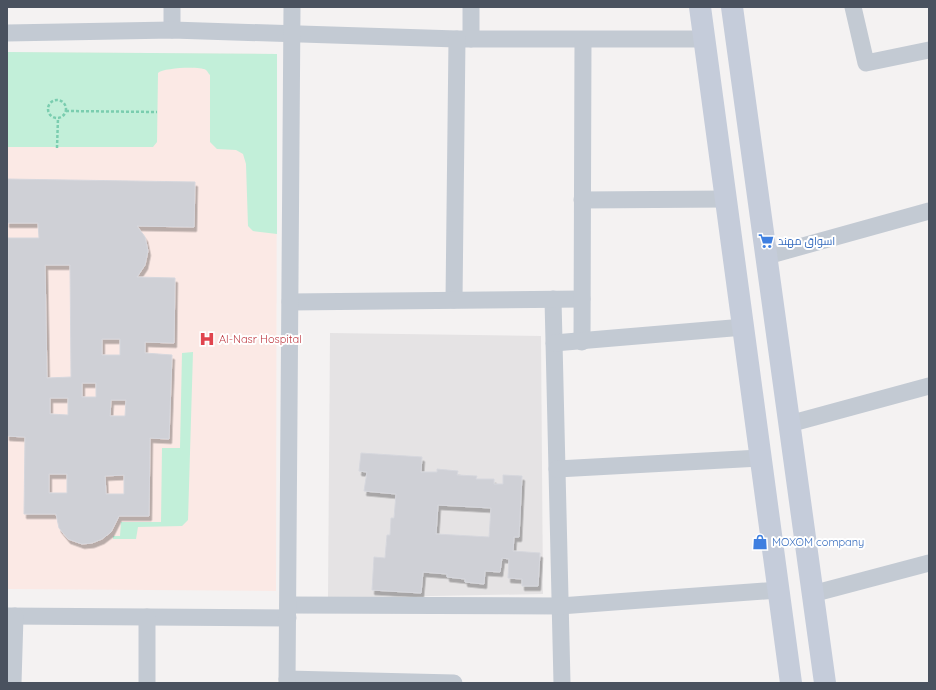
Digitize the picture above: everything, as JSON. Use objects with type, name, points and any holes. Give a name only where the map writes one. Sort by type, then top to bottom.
[{"type":"main road","points":[[700,7],[791,683]]},
{"type":"main road","points":[[732,7],[825,683]]},
{"type":"main road","points":[[744,327],[775,324]]},
{"type":"street","points":[[172,7],[172,30]]},
{"type":"street","points":[[292,7],[287,681],[454,683]]},
{"type":"street","points":[[454,300],[464,39],[471,7]]},
{"type":"street","points":[[853,7],[866,63],[929,50]]},
{"type":"street","points":[[7,33],[172,30],[464,39],[705,39]]},
{"type":"street","points":[[582,342],[583,40]]},
{"type":"street","points":[[582,200],[727,199]]},
{"type":"street","points":[[767,256],[929,211]]},
{"type":"street","points":[[290,302],[582,298]]},
{"type":"street","points":[[553,299],[562,683]]},
{"type":"street","points":[[554,342],[582,342],[744,327]]},
{"type":"street","points":[[789,424],[929,386]]},
{"type":"street","points":[[557,469],[760,458]]},
{"type":"street","points":[[812,594],[929,563]]},
{"type":"street","points":[[13,683],[11,616],[146,617],[288,612],[560,606],[778,590]]},
{"type":"street","points":[[146,617],[147,683]]},
{"type":"path","points":[[60,101],[65,105],[66,110],[63,116],[58,118],[52,117],[48,112],[48,106],[52,102],[60,101]]},
{"type":"path","points":[[66,110],[157,112]]},
{"type":"path","points":[[57,148],[58,118]]},
{"type":"shaded area","points":[[7,52],[277,54],[276,591],[7,589]]},
{"type":"shaded area","points":[[330,333],[541,336],[543,594],[328,598]]},
{"type":"green space","points":[[7,52],[277,54],[277,234],[253,231],[248,226],[246,164],[243,154],[236,150],[217,149],[210,142],[210,75],[206,70],[181,68],[161,71],[158,73],[157,142],[153,147],[7,147]]},
{"type":"green space","points":[[193,352],[188,520],[182,526],[138,527],[136,539],[113,539],[113,536],[120,536],[121,522],[161,522],[162,448],[180,448],[182,353]]},
{"type":"building","points":[[7,179],[195,182],[194,227],[137,226],[145,237],[148,251],[145,265],[137,277],[175,278],[174,343],[145,342],[145,353],[172,355],[169,439],[150,438],[149,516],[119,516],[111,532],[102,539],[92,543],[82,544],[68,539],[59,528],[56,514],[24,514],[25,437],[7,436],[8,238],[39,238],[38,223],[7,223]],"holes":[[[45,265],[70,265],[71,377],[47,378]],[[102,339],[120,339],[120,355],[102,355]],[[82,383],[96,383],[96,397],[82,397]],[[50,398],[68,398],[68,415],[50,414]],[[111,400],[126,400],[125,416],[110,416]],[[49,474],[67,474],[67,493],[49,493]],[[124,475],[124,494],[106,494],[105,476]]]},
{"type":"building","points":[[361,453],[422,457],[421,472],[437,472],[437,469],[458,471],[457,475],[477,476],[476,479],[494,479],[494,484],[503,484],[503,475],[522,476],[519,537],[514,537],[513,551],[540,553],[538,586],[522,586],[522,579],[508,578],[509,559],[502,558],[500,572],[485,571],[484,584],[465,582],[465,579],[447,577],[447,574],[423,572],[421,593],[372,590],[374,557],[385,558],[387,535],[390,535],[391,518],[394,518],[396,494],[364,491],[367,472],[359,471]],"holes":[[[438,505],[491,508],[489,537],[436,534]]]},
{"type":"place","name":"اسواق مهند","points":[[766,241]]},
{"type":"place","name":"Al-Nasr Hospital","points":[[207,339]]},
{"type":"place","name":"MOXOM company","points":[[760,542]]}]
